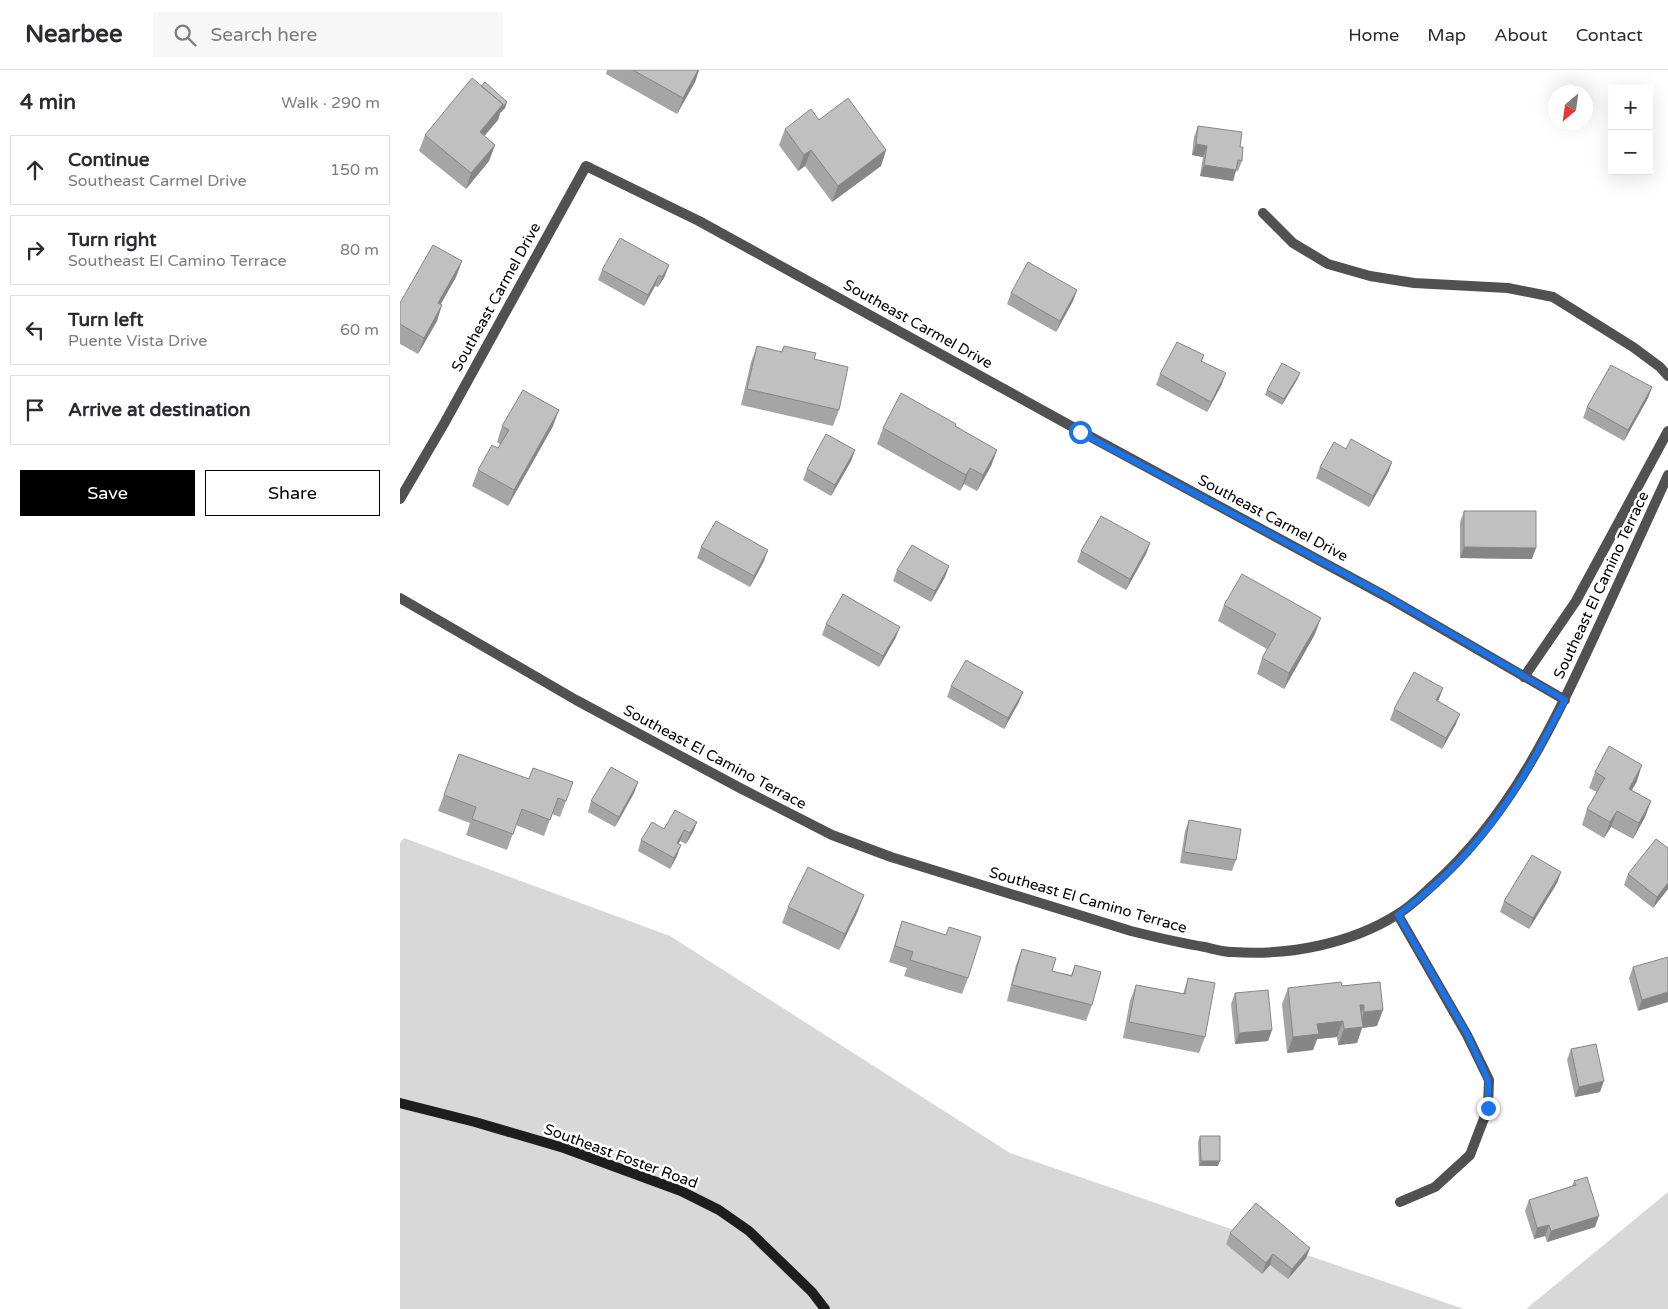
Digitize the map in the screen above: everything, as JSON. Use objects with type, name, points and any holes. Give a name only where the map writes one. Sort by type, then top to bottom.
[{"type":"main road","name":"Southeast Foster Road","points":[[400,1103],[475,1122],[564,1148],[681,1191],[719,1210],[750,1231],[812,1292],[825,1309]]},
{"type":"street","name":"Southeast Carmel Drive","points":[[400,499],[445,422],[586,166],[699,221],[1080,432],[1388,597],[1565,700]]},
{"type":"street","points":[[1263,214],[1293,243],[1328,264],[1370,276],[1414,283],[1508,288],[1553,297],[1633,347],[1660,367],[1668,376]]},
{"type":"street","points":[[1524,677],[1576,601],[1668,431]]},
{"type":"street","name":"Southeast El Camino Terrace","points":[[400,598],[576,700],[832,835],[891,857],[1130,931],[1170,941],[1232,952],[1276,952],[1343,939],[1366,931],[1398,915],[1453,868],[1490,825],[1522,778],[1565,700],[1668,475]]},
{"type":"street","points":[[1398,915],[1467,1034],[1488,1080],[1488,1108],[1470,1155],[1435,1187],[1400,1202]]},
{"type":"shaded area","points":[[404,838],[670,936],[1010,1153],[1464,1309],[400,1309],[400,843]]},
{"type":"shaded area","points":[[1668,1192],[1668,1309],[1526,1309]]},
{"type":"building","points":[[633,70],[698,70],[683,98]]},
{"type":"building","points":[[472,78],[503,104],[480,132],[495,145],[471,173],[425,135]]},
{"type":"building","points":[[485,82],[507,102],[502,108],[503,104],[481,86]]},
{"type":"building","points":[[848,98],[886,150],[838,186],[811,150],[804,155],[785,129],[811,109],[819,120]]},
{"type":"building","points":[[1198,126],[1242,132],[1240,147],[1243,147],[1242,161],[1238,160],[1236,170],[1204,165],[1207,146],[1196,144]]},
{"type":"building","points":[[620,238],[669,265],[662,277],[659,275],[648,295],[602,270]]},
{"type":"building","points":[[433,245],[462,261],[438,303],[442,305],[424,338],[400,324],[400,303]]},
{"type":"building","points":[[1028,262],[1077,290],[1060,321],[1011,293]]},
{"type":"building","points":[[1177,342],[1204,355],[1201,361],[1226,373],[1211,402],[1160,374]]},
{"type":"building","points":[[757,346],[782,352],[784,346],[816,353],[814,359],[848,367],[839,410],[747,389]]},
{"type":"building","points":[[1282,363],[1300,373],[1284,399],[1267,390]]},
{"type":"building","points":[[1611,365],[1652,387],[1628,430],[1587,407]]},
{"type":"building","points":[[523,390],[559,410],[514,490],[478,470],[492,445],[498,448],[509,430],[502,426]]},
{"type":"building","points":[[901,393],[997,450],[983,475],[970,468],[966,475],[883,428]]},
{"type":"building","points":[[826,434],[855,450],[835,485],[807,469]]},
{"type":"building","points":[[1351,439],[1392,462],[1373,496],[1320,467],[1334,442],[1346,449]]},
{"type":"building","points":[[1464,511],[1536,511],[1536,548],[1464,547]]},
{"type":"building","points":[[1101,516],[1150,543],[1130,579],[1081,551]]},
{"type":"building","points":[[716,521],[768,550],[754,576],[701,547]]},
{"type":"building","points":[[912,545],[949,566],[935,591],[897,570]]},
{"type":"building","points":[[1242,574],[1321,618],[1289,673],[1262,658],[1276,634],[1224,605]]},
{"type":"building","points":[[843,594],[900,627],[883,656],[826,624]]},
{"type":"building","points":[[966,660],[1023,692],[1008,718],[951,686]]},
{"type":"building","points":[[1414,672],[1443,688],[1436,700],[1460,714],[1446,738],[1394,709]]},
{"type":"building","points":[[1609,746],[1642,765],[1629,789],[1651,801],[1639,823],[1617,811],[1610,822],[1587,809],[1605,778],[1595,772]]},
{"type":"building","points":[[459,754],[529,779],[533,768],[573,782],[566,801],[558,798],[550,820],[522,809],[513,834],[472,819],[476,807],[444,795]]},
{"type":"building","points":[[611,767],[638,782],[619,817],[591,801]]},
{"type":"building","points":[[675,810],[697,822],[690,833],[684,830],[677,843],[681,845],[674,858],[641,840],[652,822],[664,829]]},
{"type":"building","points":[[1189,820],[1241,829],[1236,860],[1184,852]]},
{"type":"building","points":[[1656,839],[1668,848],[1668,883],[1657,897],[1628,874]]},
{"type":"building","points":[[1532,855],[1561,872],[1533,918],[1504,901]]},
{"type":"building","points":[[808,867],[864,895],[845,934],[788,907]]},
{"type":"building","points":[[902,921],[946,935],[949,927],[981,937],[968,978],[910,960],[913,952],[895,946]]},
{"type":"building","points":[[1022,949],[1056,958],[1052,971],[1072,976],[1075,965],[1101,972],[1092,1005],[1012,985]]},
{"type":"building","points":[[1668,957],[1668,992],[1642,1000],[1633,967]]},
{"type":"building","points":[[1188,978],[1215,983],[1205,1037],[1129,1022],[1136,985],[1185,994]]},
{"type":"building","points":[[1341,982],[1342,986],[1380,982],[1383,1010],[1364,1012],[1364,1005],[1360,1005],[1363,1027],[1344,1029],[1343,1021],[1317,1024],[1319,1034],[1293,1037],[1288,988]]},
{"type":"building","points":[[1268,990],[1272,1030],[1239,1033],[1235,993]]},
{"type":"building","points":[[1596,1044],[1604,1081],[1579,1087],[1571,1049]]},
{"type":"building","points":[[1200,1136],[1220,1136],[1220,1161],[1201,1161]]},
{"type":"building","points":[[1587,1177],[1599,1216],[1551,1231],[1549,1225],[1537,1228],[1529,1200],[1576,1185],[1574,1181]]},
{"type":"building","points":[[1256,1203],[1310,1248],[1292,1269],[1273,1254],[1266,1263],[1230,1233]]},
{"type":"route","points":[[1080,432],[1388,597],[1440,629],[1565,700],[1522,778],[1490,825],[1453,868],[1398,915],[1467,1034],[1488,1080],[1488,1108]]}]
